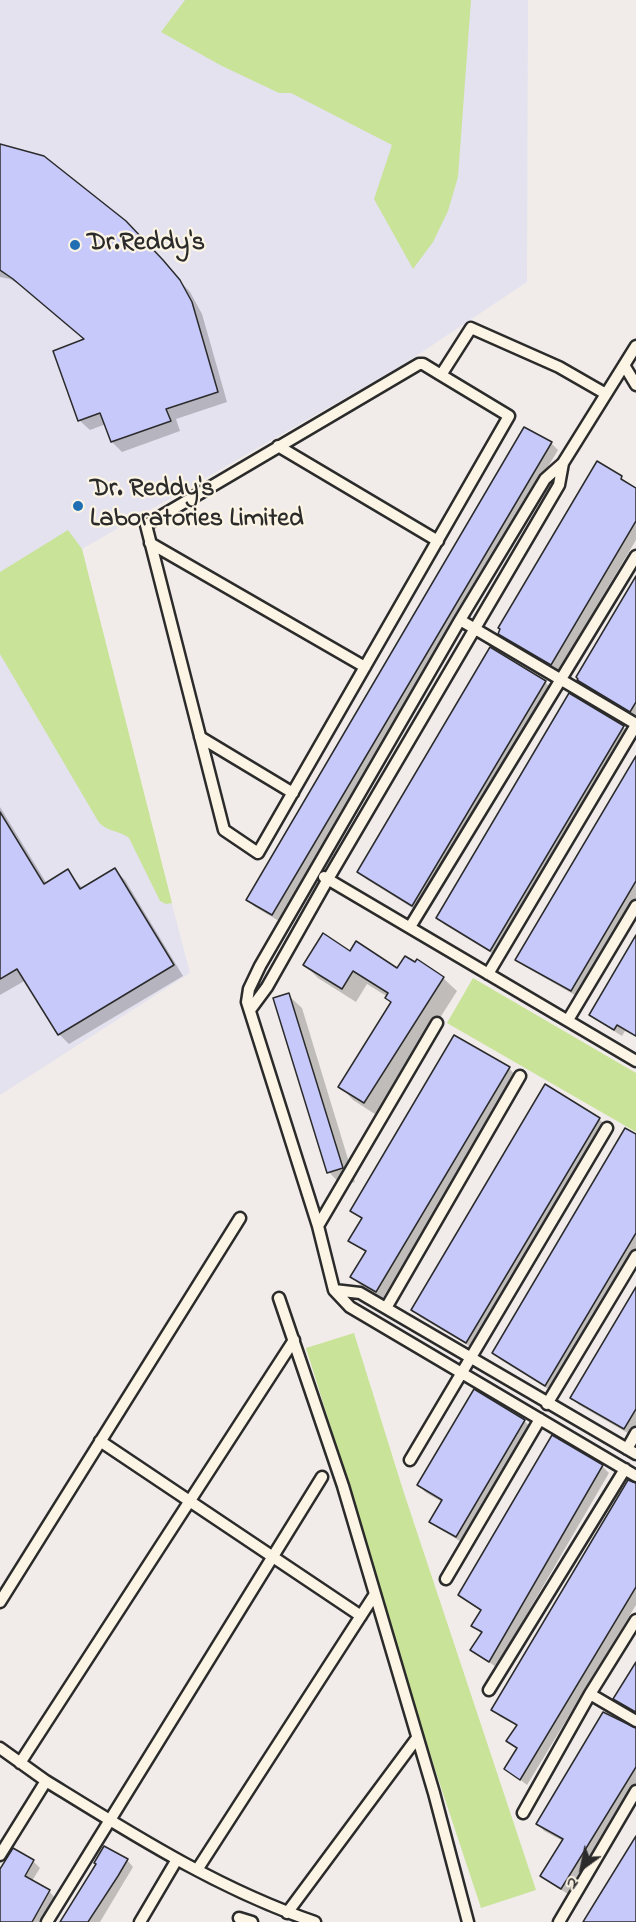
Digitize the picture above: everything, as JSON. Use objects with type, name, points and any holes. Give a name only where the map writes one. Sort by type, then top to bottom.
[{"type":"street","points":[[441,375],[471,328],[559,367],[606,394]]},
{"type":"street","points":[[636,346],[563,463],[545,479],[460,620],[260,966],[249,989],[247,1002],[318,1226],[334,1290],[350,1307],[636,1476]]},
{"type":"street","points":[[419,364],[441,375],[509,416],[258,853],[224,830],[145,528],[148,522],[419,364]]},
{"type":"street","points":[[624,365],[636,385]]},
{"type":"street","points":[[278,446],[438,541]]},
{"type":"street","points":[[250,1010],[267,987],[560,484],[563,463]]},
{"type":"street","points":[[150,543],[365,667]]},
{"type":"street","points":[[410,927],[636,556]]},
{"type":"street","points":[[460,620],[636,725],[488,974]]},
{"type":"street","points":[[200,737],[293,793]]},
{"type":"street","points":[[315,872],[636,1061]]},
{"type":"street","points":[[568,1020],[636,906]]},
{"type":"street","points":[[318,1226],[437,1023]]},
{"type":"street","points":[[386,1308],[520,1076]]},
{"type":"street","points":[[410,1460],[606,1128]]},
{"type":"street","points":[[0,1602],[240,1218]]},
{"type":"street","points":[[547,1404],[636,1256]]},
{"type":"street","points":[[334,1290],[360,1293],[631,1451],[636,1433]]},
{"type":"street","points":[[279,1298],[343,1486],[434,1793],[468,1922]]},
{"type":"street","points":[[20,1763],[294,1340]]},
{"type":"street","points":[[446,1579],[540,1419]]},
{"type":"street","points":[[100,1441],[361,1616]]},
{"type":"street","points":[[489,1690],[625,1469]]},
{"type":"street","points":[[47,1922],[322,1477]]},
{"type":"street","points":[[197,1870],[375,1594]]},
{"type":"street","points":[[523,1813],[590,1694],[636,1620]]},
{"type":"street","points":[[590,1694],[636,1721]]},
{"type":"street","points":[[287,1912],[417,1738]]},
{"type":"street","points":[[0,1749],[46,1781],[176,1861],[287,1912],[315,1922]]},
{"type":"street","points":[[0,1855],[46,1781]]},
{"type":"street","points":[[559,1922],[636,1791]]},
{"type":"street","points":[[140,1922],[176,1861]]},
{"type":"street","points":[[239,1918],[252,1922]]},
{"type":"shaded area","name":"Dr. Reddy's Laboratories Limited","points":[[0,0],[528,0],[527,282],[404,364],[82,549],[190,973],[0,1095]]},
{"type":"green space","points":[[185,0],[471,0],[458,177],[448,211],[433,242],[413,269],[374,199],[392,145],[291,93],[279,93],[222,66],[161,32]]},
{"type":"green space","points":[[68,530],[82,549],[172,903],[166,904],[160,901],[129,838],[101,825],[98,821],[0,654],[0,572]]},
{"type":"green space","points":[[473,978],[636,1073],[636,1132],[447,1023]]},
{"type":"green space","points":[[354,1333],[403,1490],[536,1890],[481,1908],[420,1724],[306,1348]]},
{"type":"building","points":[[0,144],[44,156],[126,221],[163,260],[180,280],[192,302],[218,392],[166,409],[171,421],[111,442],[100,413],[78,421],[53,351],[84,339],[0,270]]},
{"type":"building","points":[[524,427],[552,442],[272,915],[246,900]]},
{"type":"building","points":[[597,461],[622,476],[621,479],[636,488],[636,521],[551,665],[498,634],[500,629],[498,628]]},
{"type":"building","points":[[636,576],[636,702],[630,712],[577,680],[576,677]]},
{"type":"building","points":[[490,647],[546,681],[412,906],[357,872]]},
{"type":"building","points":[[569,693],[624,726],[490,951],[436,918]]},
{"type":"building","points":[[636,756],[636,881],[571,991],[515,960]]},
{"type":"building","points":[[0,812],[44,884],[68,869],[80,889],[115,868],[174,965],[58,1035],[17,969],[0,979]]},
{"type":"building","points":[[323,933],[350,951],[356,941],[397,968],[405,956],[415,962],[417,959],[444,977],[364,1103],[338,1087],[391,1002],[385,998],[388,993],[353,971],[342,989],[303,965]]},
{"type":"building","points":[[636,935],[636,1036],[617,1025],[614,1030],[589,1015]]},
{"type":"building","points":[[289,993],[343,1168],[327,1173],[273,998]]},
{"type":"building","points":[[454,1035],[510,1067],[376,1292],[350,1277],[366,1251],[348,1241],[362,1218],[350,1211]]},
{"type":"building","points":[[545,1084],[600,1118],[466,1343],[411,1310]]},
{"type":"building","points":[[625,1128],[636,1134],[636,1233],[545,1386],[492,1353]]},
{"type":"building","points":[[636,1287],[636,1409],[624,1429],[570,1398]]},
{"type":"building","points":[[474,1389],[525,1420],[456,1537],[429,1522],[442,1500],[417,1485]]},
{"type":"building","points":[[552,1435],[603,1465],[489,1662],[470,1650],[482,1632],[471,1626],[481,1610],[458,1595]]},
{"type":"building","points":[[628,1480],[636,1483],[636,1587],[520,1780],[504,1769],[517,1748],[506,1741],[517,1725],[491,1710]]},
{"type":"building","points":[[636,1662],[636,1712],[613,1699]]},
{"type":"building","points":[[603,1712],[636,1728],[636,1767],[561,1889],[540,1876],[563,1839],[536,1824]]},
{"type":"building","points":[[636,1836],[636,1922],[583,1922],[594,1904]]},
{"type":"building","points":[[104,1846],[128,1859],[88,1922],[60,1922],[96,1864],[94,1863]]},
{"type":"building","points":[[13,1848],[34,1860],[25,1876],[50,1890],[32,1922],[0,1922],[0,1869]]},
{"type":"place","name":"Dr.Reddy's","points":[[75,245]]},
{"type":"place","name":"Dr. Reddy's Laboratories Limited","points":[[78,506]]}]
